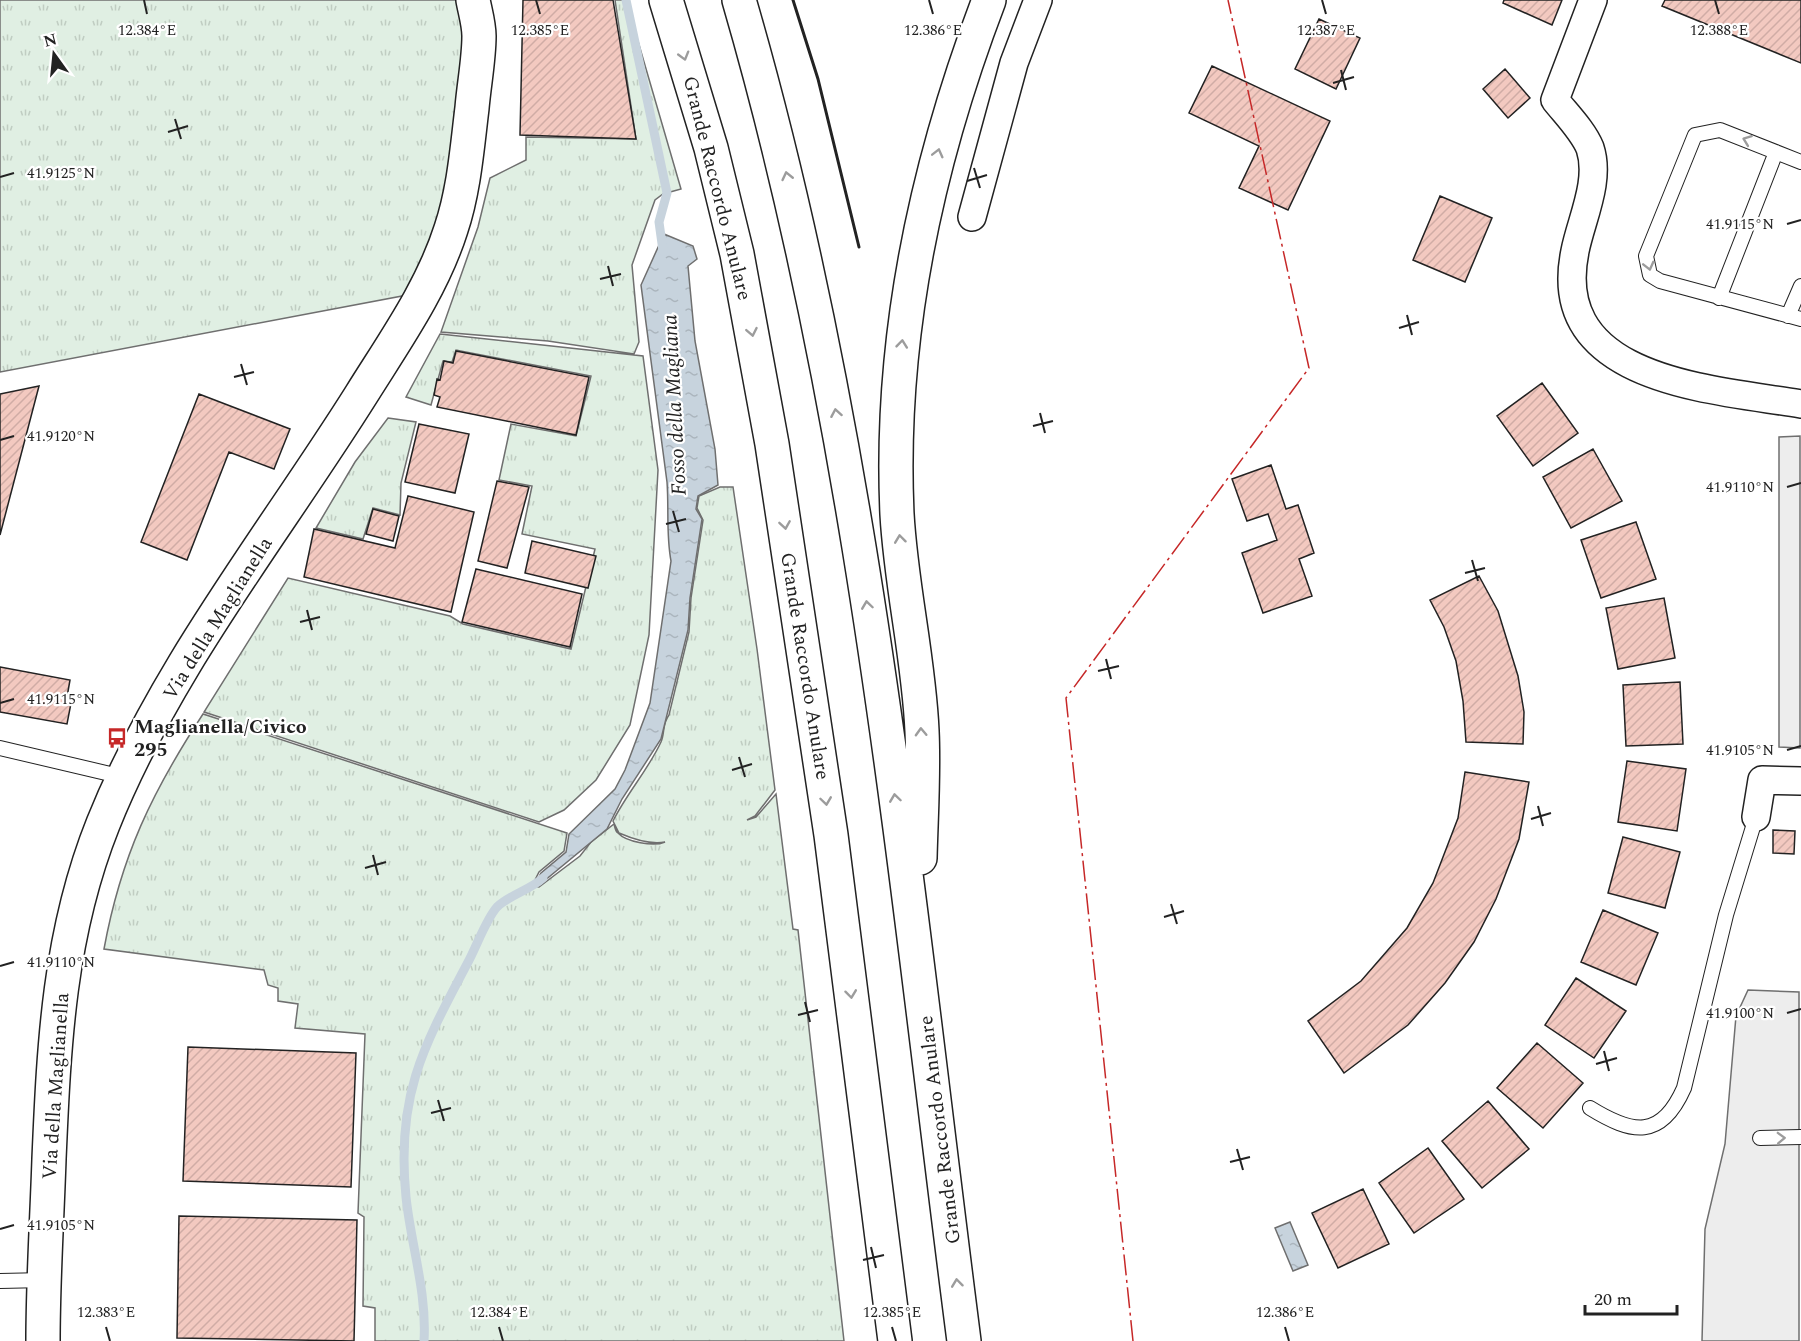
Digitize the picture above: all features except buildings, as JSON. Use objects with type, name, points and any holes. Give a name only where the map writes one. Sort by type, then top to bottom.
[{"type":"main road","name":"Via della Maglianella","points":[[43,1341],[54,1056],[62,972],[79,900],[101,830],[124,777],[185,665],[350,413],[402,330],[438,262],[451,231],[465,168],[480,33],[472,0]]},
{"type":"main road","points":[[480,33],[484,0]]},
{"type":"main road","name":"Grande Raccordo Anulare","points":[[666,0],[711,148],[737,254],[792,568],[831,836],[894,1341]]},
{"type":"main road","name":"Grande Raccordo Anulare","points":[[739,0],[771,111],[800,233],[830,381],[856,530],[919,959],[964,1341]]},
{"type":"main road","points":[[919,959],[922,730],[897,516],[896,425],[900,360],[910,284],[929,189],[949,112],[989,0]]},
{"type":"street","points":[[972,217],[1014,63],[1038,0]]},
{"type":"street","points":[[1593,0],[1555,100],[1591,151],[1589,201],[1575,250],[1572,282],[1576,307],[1590,333],[1613,357],[1650,375],[1801,404]]},
{"type":"street","points":[[1756,817],[1762,780],[1801,781]]},
{"type":"lane","points":[[1801,162],[1720,130],[1695,135],[1648,246],[1646,265],[1650,275],[1660,281],[1795,318],[1801,286]]},
{"type":"lane","points":[[1719,298],[1776,152]]},
{"type":"lane","points":[[0,748],[124,777]]},
{"type":"lane","points":[[1590,1108],[1622,1125],[1641,1129],[1662,1121],[1677,1103],[1684,1088],[1726,915],[1756,817]]},
{"type":"lane","points":[[1760,1138],[1801,1137]]},
{"type":"lane","points":[[0,1281],[45,1280]]},
{"type":"green space","points":[[0,0],[467,0],[476,67],[423,292],[0,372]]},
{"type":"green space","points":[[615,0],[626,0],[681,189],[663,194],[655,200],[632,265],[639,342],[634,354],[548,341],[441,332],[478,227],[490,178],[526,160],[526,137],[636,139]]},
{"type":"green space","points":[[440,334],[643,356],[658,470],[649,635],[630,725],[596,780],[564,810],[539,822],[204,712],[288,578],[450,616],[463,624],[571,649],[595,549],[522,534],[532,486],[499,480],[511,424],[576,436],[591,376],[456,350],[452,362],[443,361],[431,405],[406,397]]},
{"type":"green space","points":[[388,418],[416,422],[401,483],[400,515],[373,508],[363,539],[316,528],[355,462]]},
{"type":"green space","points":[[720,487],[733,487],[775,790],[755,816],[747,820],[756,817],[776,794],[793,929],[798,930],[844,1341],[375,1341],[375,1308],[363,1306],[364,1217],[358,1213],[365,1034],[295,1028],[298,1004],[278,1001],[278,988],[268,985],[264,970],[104,949],[119,884],[129,854],[168,771],[203,714],[567,833],[564,851],[539,872],[532,886],[539,887],[580,856],[591,842],[614,824],[617,832],[627,839],[647,844],[660,843],[648,842],[619,833],[613,821],[656,752],[669,715],[689,632],[691,598],[703,520],[697,508],[699,496]]},
{"type":"shaded area","points":[[1800,436],[1800,748],[1779,747],[1779,437]]},
{"type":"shaded area","points":[[1748,990],[1799,992],[1799,1341],[1702,1341],[1705,1229],[1725,1144],[1736,1016]]},
{"type":"water","points":[[664,234],[693,246],[697,259],[688,266],[695,341],[715,449],[718,485],[698,496],[696,509],[702,519],[690,598],[688,630],[661,739],[622,799],[607,829],[538,886],[534,886],[541,873],[566,852],[569,834],[615,789],[625,770],[650,703],[671,561],[667,482],[641,285]]},
{"type":"water","points":[[1290,1222],[1308,1265],[1293,1271],[1275,1228]]},
{"type":"waterway","name":"Fosso della Magliana","points":[[626,0],[667,193],[659,222],[663,251]]},
{"type":"waterway","name":"Fosso della Magliana","points":[[424,1341],[423,1305],[406,1197],[405,1130],[409,1102],[425,1049],[493,912],[502,903],[543,878]]},
{"type":"wall","points":[[793,0],[818,79],[859,247]]},
{"type":"power","points":[[1133,1341],[1066,698],[1309,368],[1228,0]]},
{"type":"place","name":"Maglianella/Civico 295","points":[[117,738]]}]
